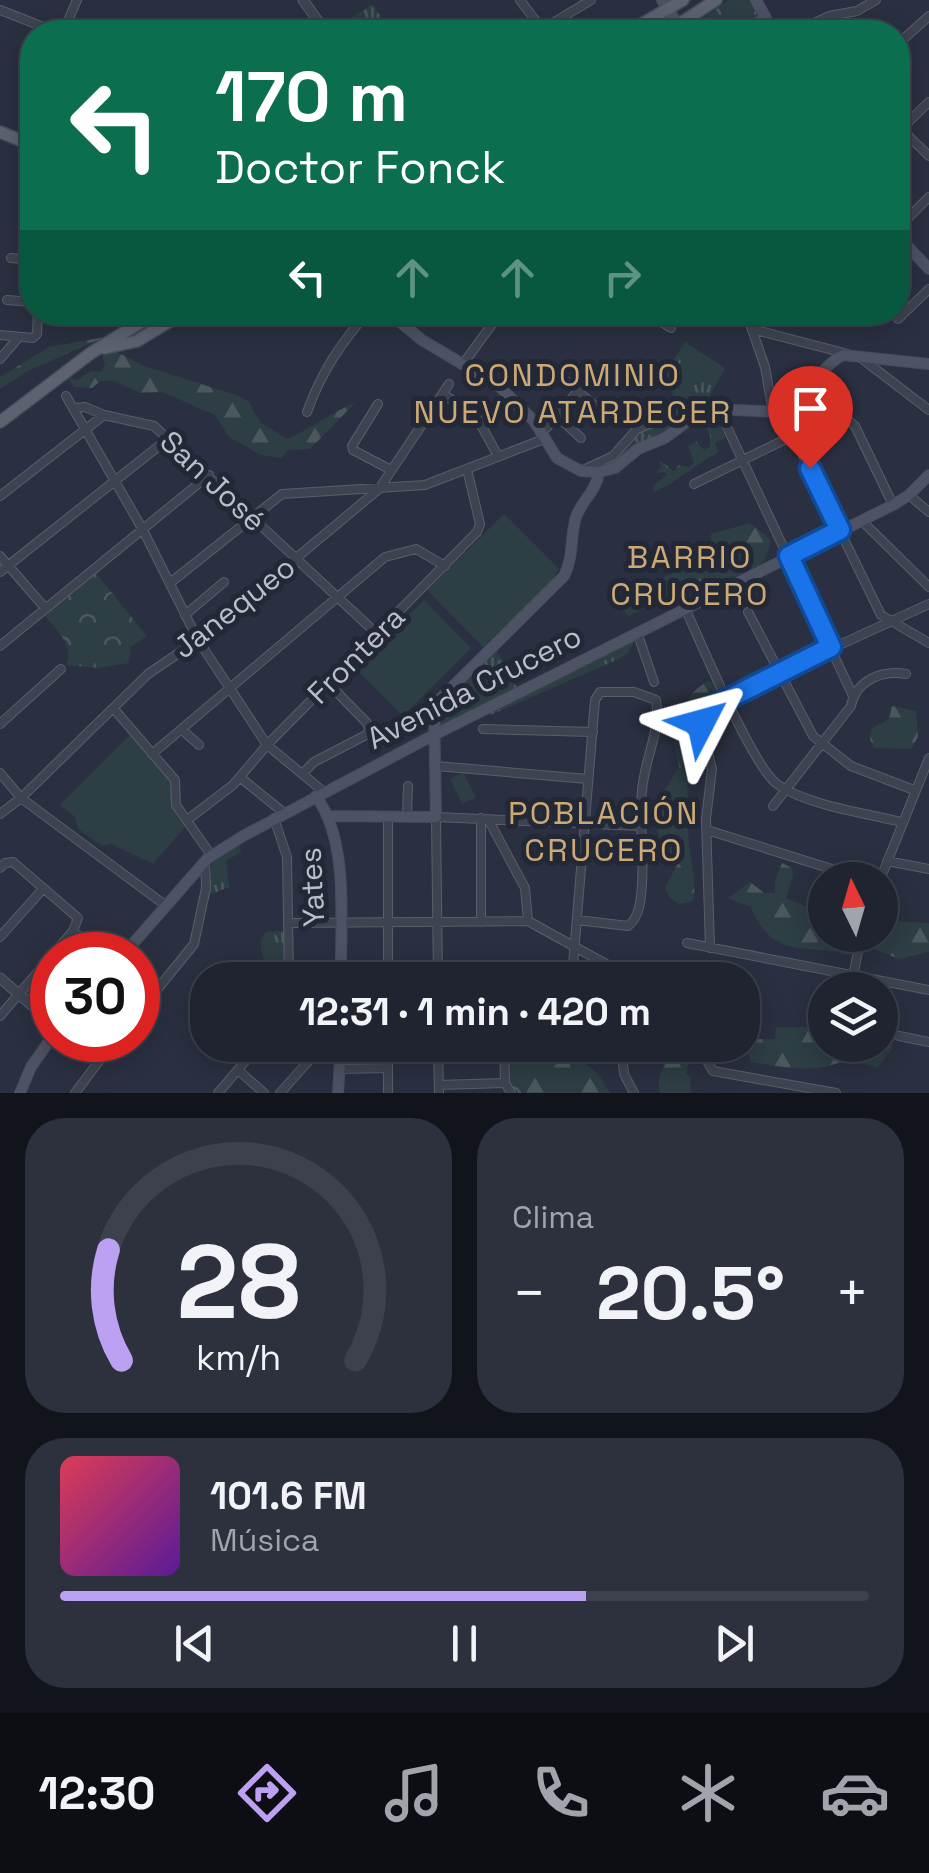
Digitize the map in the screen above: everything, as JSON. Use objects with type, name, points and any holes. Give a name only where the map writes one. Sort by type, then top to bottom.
[{"type":"main road","points":[[644,20],[665,5],[684,0]]},
{"type":"main road","points":[[689,20],[716,0]]},
{"type":"main road","points":[[756,0],[766,18],[762,20]]},
{"type":"main road","points":[[910,248],[929,268]]},
{"type":"main road","points":[[0,422],[91,353],[122,339],[141,325]]},
{"type":"main road","points":[[122,339],[137,341],[163,325]]},
{"type":"main road","points":[[405,325],[422,340],[507,394],[557,458],[580,472],[615,468],[638,449],[665,438],[707,410],[725,407],[772,412],[792,407],[830,363],[849,354],[929,364]]},
{"type":"main road","points":[[329,816],[436,817],[436,703],[566,572],[575,519],[592,494],[599,472]]},
{"type":"main road","name":"Avenida Crucero","points":[[142,932],[208,858],[279,816],[893,505],[929,475]]},
{"type":"main road","name":"Yates","points":[[320,794],[338,854],[340,962]]},
{"type":"main road","points":[[20,1093],[34,1062]]},
{"type":"main road","points":[[338,1093],[341,1062]]},
{"type":"street","points":[[820,20],[857,11],[876,0]]},
{"type":"street","points":[[559,20],[587,1]]},
{"type":"street","points":[[0,10],[27,20]]},
{"type":"street","points":[[910,33],[929,16]]},
{"type":"street","points":[[910,119],[929,102]]},
{"type":"street","points":[[910,139],[929,156]]},
{"type":"street","points":[[910,216],[929,197]]},
{"type":"street","points":[[11,258],[20,259]]},
{"type":"street","points":[[910,306],[929,288]]},
{"type":"street","points":[[7,300],[20,301]]},
{"type":"street","points":[[0,335],[33,338],[37,325]]},
{"type":"street","points":[[307,412],[320,376],[357,325]]},
{"type":"street","points":[[463,364],[492,325]]},
{"type":"street","points":[[666,325],[670,328]]},
{"type":"street","points":[[751,325],[767,376],[772,412]]},
{"type":"street","points":[[752,329],[870,363],[929,410]]},
{"type":"street","points":[[0,359],[19,337]]},
{"type":"street","points":[[556,372],[602,412]]},
{"type":"street","name":"Janequeo","points":[[0,814],[148,674],[198,640],[379,489],[449,384]]},
{"type":"street","points":[[808,386],[855,426],[893,505]]},
{"type":"street","points":[[170,582],[282,494],[425,485],[543,436],[578,391]]},
{"type":"street","points":[[443,394],[476,416],[498,456]]},
{"type":"street","points":[[66,396],[143,530],[198,640],[267,745],[320,794]]},
{"type":"street","points":[[378,404],[352,446],[391,470]]},
{"type":"street","name":"San José","points":[[74,408],[85,407],[104,415],[147,422],[169,438],[377,634]]},
{"type":"street","points":[[694,484],[839,413]]},
{"type":"street","points":[[0,496],[104,415]]},
{"type":"street","points":[[557,416],[581,438]]},
{"type":"street","points":[[580,472],[613,456],[637,428],[657,420]]},
{"type":"street","points":[[726,425],[852,696],[851,706],[773,806]]},
{"type":"street","points":[[794,437],[881,614],[929,643]]},
{"type":"street","points":[[0,572],[169,438]]},
{"type":"street","name":"Frontera","points":[[186,820],[241,778],[267,745],[480,527],[467,469]]},
{"type":"street","points":[[0,646],[209,475]]},
{"type":"street","points":[[910,494],[929,512]]},
{"type":"street","points":[[862,521],[929,586]]},
{"type":"street","points":[[152,754],[387,556],[416,549],[446,566]]},
{"type":"street","points":[[0,556],[45,608]]},
{"type":"street","points":[[185,615],[224,582]]},
{"type":"street","points":[[710,948],[706,830],[712,769],[701,723],[706,712],[831,647],[929,604]]},
{"type":"street","points":[[685,608],[766,773],[786,789],[901,822]]},
{"type":"street","points":[[748,612],[805,725],[822,744],[859,770],[914,790]]},
{"type":"street","points":[[637,632],[654,682]]},
{"type":"street","points":[[0,724],[61,669]]},
{"type":"street","points":[[852,696],[880,673],[906,674]]},
{"type":"street","points":[[302,774],[314,762],[368,732],[367,723],[328,683]]},
{"type":"street","points":[[573,962],[595,700],[600,692],[634,692],[656,700],[656,732],[642,790],[640,899],[630,925],[577,920]]},
{"type":"street","points":[[114,709],[176,782],[175,801],[208,858],[194,944],[160,987]]},
{"type":"street","points":[[181,729],[199,745]]},
{"type":"street","points":[[483,729],[593,732]]},
{"type":"street","points":[[929,758],[887,861],[929,869]]},
{"type":"street","points":[[436,766],[588,779]]},
{"type":"street","points":[[0,773],[21,798],[164,906]]},
{"type":"street","points":[[241,778],[279,816],[287,857],[289,962]]},
{"type":"street","points":[[407,816],[408,786]]},
{"type":"street","points":[[388,816],[388,962]]},
{"type":"street","points":[[438,962],[436,817],[641,826]]},
{"type":"street","points":[[484,819],[525,888],[528,921]]},
{"type":"street","points":[[482,922],[484,819]]},
{"type":"street","points":[[706,830],[808,862]]},
{"type":"street","points":[[0,868],[9,862],[78,918],[73,931],[0,1016]]},
{"type":"street","points":[[0,937],[42,890]]},
{"type":"street","points":[[288,923],[528,921],[599,962]]},
{"type":"street","points":[[688,943],[833,972]]},
{"type":"street","points":[[0,978],[30,1004]]},
{"type":"street","points":[[898,984],[929,990]]},
{"type":"street","points":[[899,1036],[929,1042]]},
{"type":"street","points":[[75,1093],[97,1062]]},
{"type":"street","points":[[218,1093],[245,1062]]},
{"type":"street","points":[[280,1093],[308,1062]]},
{"type":"street","points":[[388,1062],[388,1093]]},
{"type":"street","points":[[438,1062],[439,1089],[505,1083]]},
{"type":"street","points":[[504,1062],[505,1083],[512,1093]]},
{"type":"street","points":[[623,1062],[634,1093]]},
{"type":"street","points":[[707,1062],[714,1070],[836,1093]]},
{"type":"street","points":[[341,1069],[388,1068]]},
{"type":"street","points":[[238,1070],[264,1093]]},
{"type":"green space","points":[[729,0],[751,0],[760,19],[758,20],[701,20]]},
{"type":"green space","points":[[372,4],[383,20],[348,20]]},
{"type":"green space","points":[[105,337],[30,370],[0,389],[0,377],[49,347]]},
{"type":"green space","points":[[685,342],[725,368],[705,405],[686,415],[669,431],[637,445],[610,467],[590,467],[619,456],[639,431],[660,423],[675,401],[666,372]]},
{"type":"green space","points":[[115,351],[144,366],[239,396],[248,401],[261,423],[287,439],[355,403],[310,449],[288,450],[281,458],[261,455],[229,437],[215,415],[162,392],[140,393],[114,381],[100,381],[92,388],[74,387],[68,378],[77,380],[91,371],[101,372],[105,364],[102,356]]},
{"type":"green space","points":[[714,413],[726,438],[715,443],[719,452],[653,493],[653,486],[667,475],[656,473],[661,467],[659,460],[674,471],[679,465],[689,467],[694,463],[688,446],[696,441],[704,450],[710,446],[702,418]]},
{"type":"green space","points":[[504,514],[559,569],[551,583],[483,647],[427,590]]},
{"type":"green space","points":[[750,523],[771,540],[767,555],[752,570],[679,589],[629,616],[620,608],[625,595],[695,563],[711,549],[711,534]]},
{"type":"green space","points":[[95,572],[147,636],[131,647],[129,663],[98,668],[66,665],[66,644],[43,614]]},
{"type":"green space","points":[[424,600],[471,648],[403,716],[355,668]]},
{"type":"green space","points":[[80,635],[96,637],[98,652],[93,666],[77,664],[75,649]]},
{"type":"green space","points":[[630,637],[633,644],[628,653],[614,661],[493,714],[475,716]]},
{"type":"green space","points":[[496,649],[517,687],[439,727],[438,708]]},
{"type":"green space","points":[[708,681],[719,685],[714,698],[695,707],[691,756],[682,763],[687,783],[694,886],[693,901],[678,904],[665,888],[677,865],[661,855],[657,823],[642,818],[648,805],[662,803],[679,767],[674,740],[685,738],[686,705],[693,692]]},
{"type":"green space","points":[[892,706],[916,711],[918,737],[911,749],[874,748],[870,739],[871,729],[889,719]]},
{"type":"green space","points":[[130,735],[172,782],[187,825],[153,864],[111,844],[102,846],[78,829],[74,816],[60,805]]},
{"type":"green space","points":[[463,772],[476,798],[462,804],[450,779]]},
{"type":"green space","points":[[239,843],[241,852],[226,861],[229,887],[209,895],[212,862]]},
{"type":"green space","points":[[782,863],[792,868],[786,898],[808,908],[808,949],[780,943],[769,936],[751,907],[728,898],[750,882],[764,893],[775,893]]},
{"type":"green space","points":[[898,921],[929,923],[929,952],[899,959],[882,952],[898,952]]},
{"type":"green space","points":[[285,931],[284,962],[265,962],[261,943],[266,932]]},
{"type":"green space","points":[[776,1027],[808,1027],[808,1062],[840,1062],[812,1068],[751,1062],[760,1062],[760,1039],[775,1039]]},
{"type":"green space","points":[[508,1062],[521,1062],[526,1093],[513,1093]]},
{"type":"green space","points":[[521,1062],[583,1062],[598,1074],[610,1093],[526,1093]]},
{"type":"green space","points":[[664,1062],[689,1062],[686,1073],[691,1093],[660,1093]]},
{"type":"green space","points":[[857,1062],[882,1062],[877,1068]]},
{"type":"district","name":"CONDOMINIO NUEVO ATARDECER","points":[[573,394]]},
{"type":"district","name":"BARRIO CRUCERO","points":[[690,576]]},
{"type":"district","name":"POBLACIÓN CRUCERO","points":[[604,832]]},
{"type":"route","points":[[701,723],[714,706],[831,647],[789,556],[840,530],[810,468]]}]
